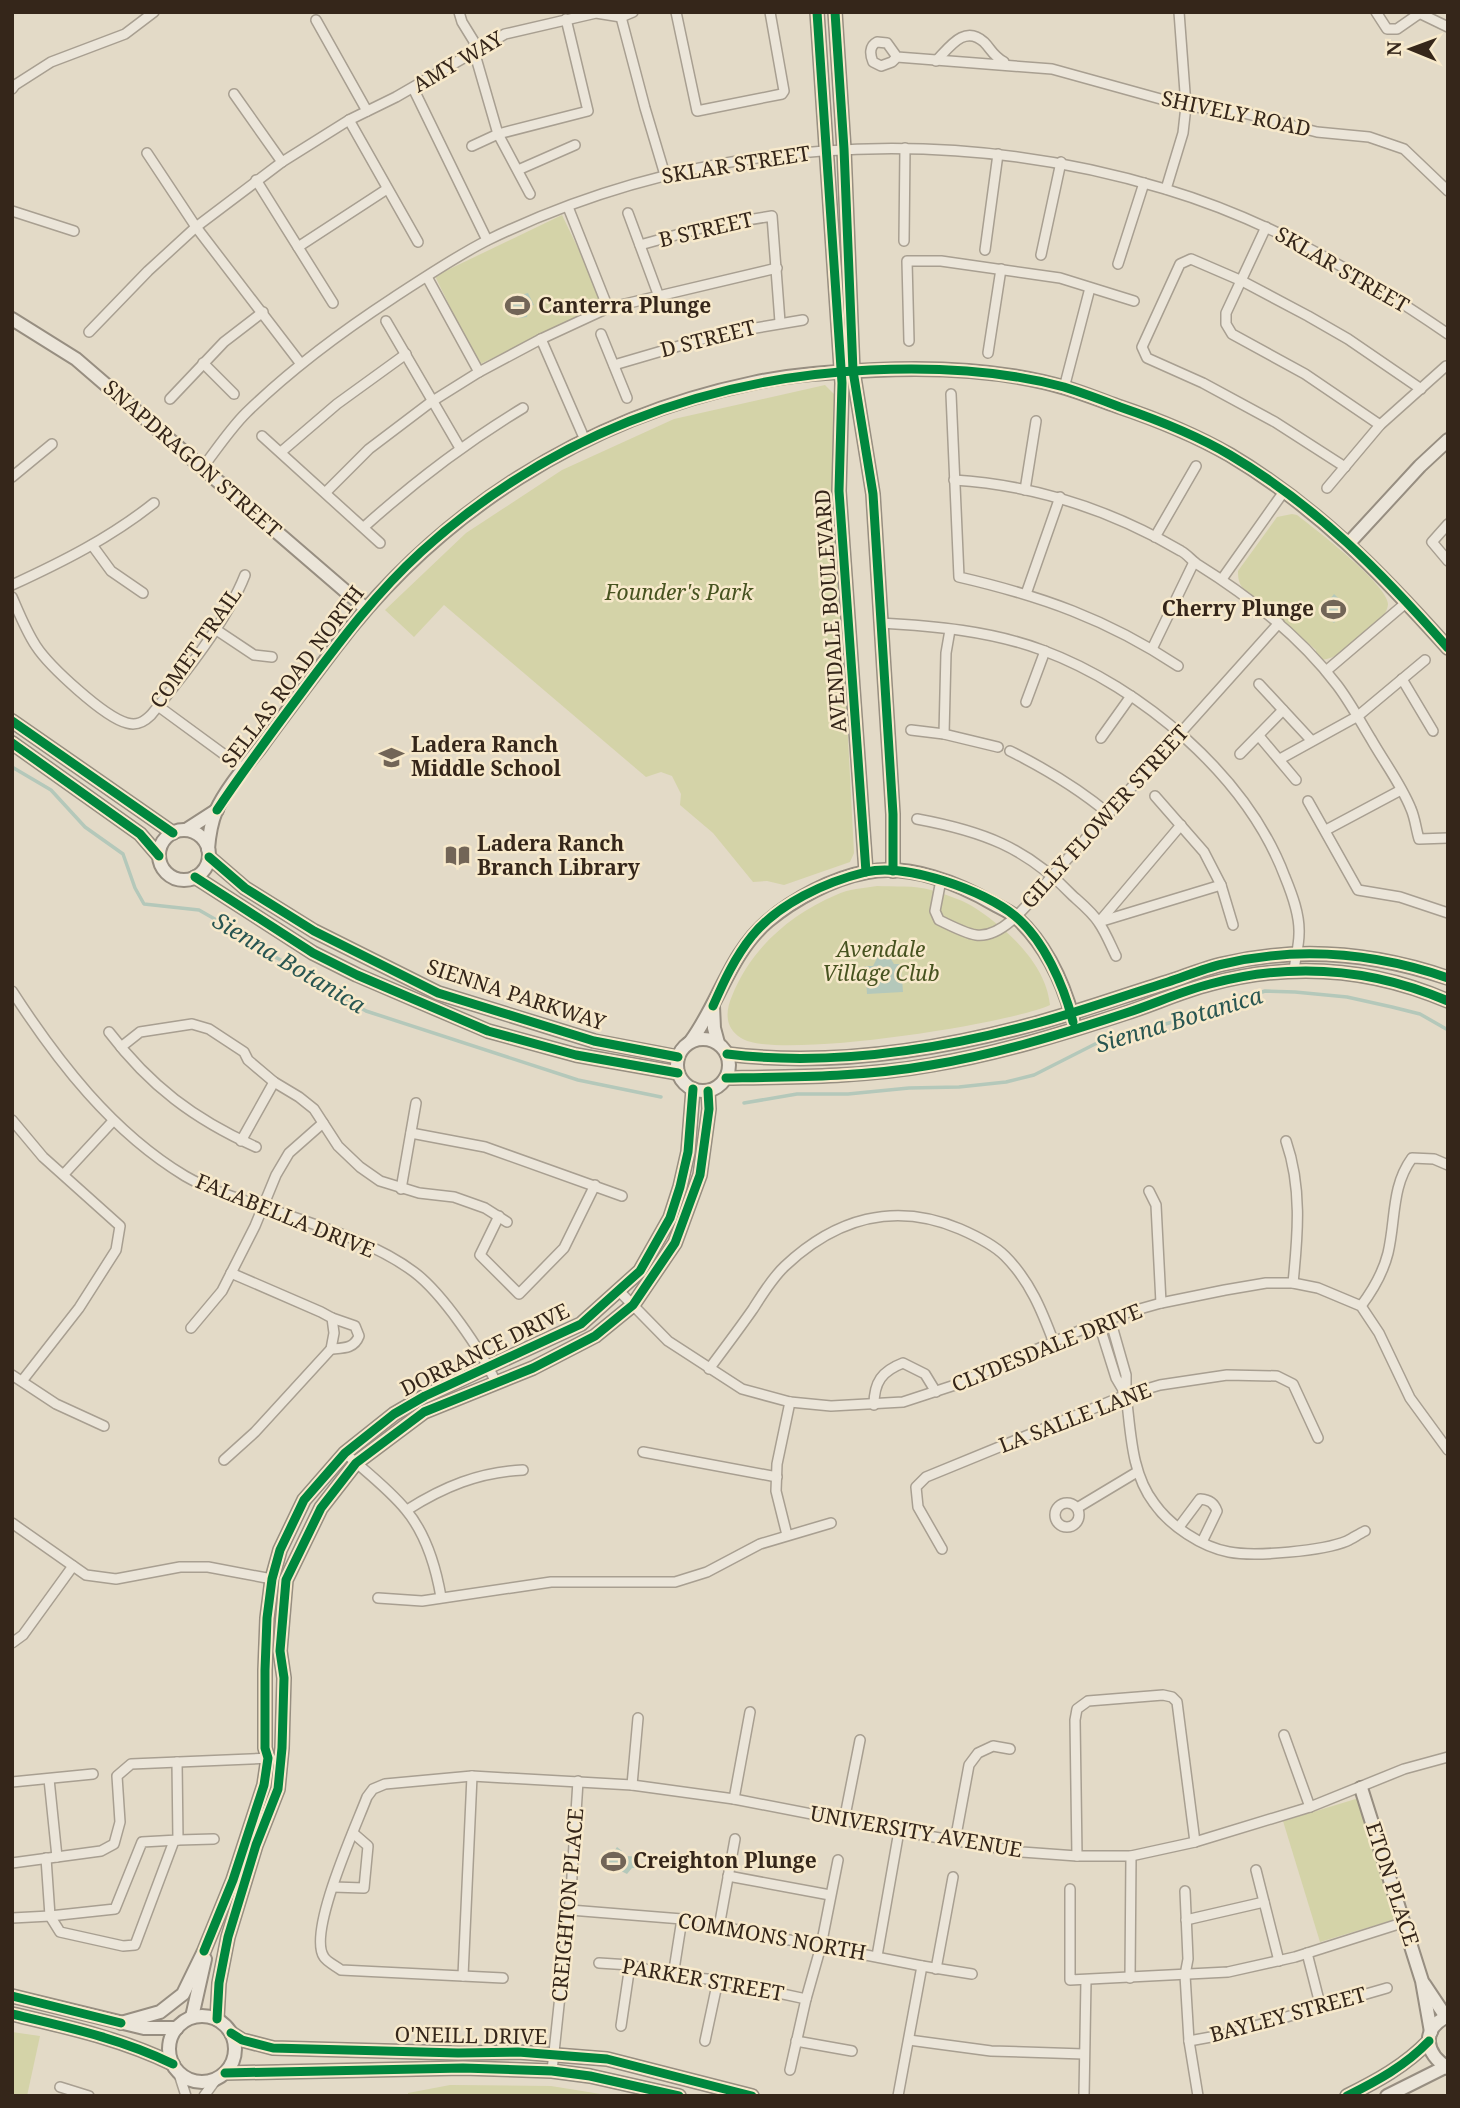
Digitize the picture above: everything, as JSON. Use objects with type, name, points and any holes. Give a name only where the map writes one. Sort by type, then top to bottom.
[{"type":"street","points":[[13,85],[51,62],[124,34],[154,12]]},
{"type":"street","points":[[459,12],[476,50],[498,134],[530,194]]},
{"type":"street","name":"AMY WAY","points":[[89,332],[148,271],[196,227],[256,180],[349,120],[413,88],[505,34],[596,13],[621,17],[633,12]]},
{"type":"street","points":[[676,12],[697,111],[782,94],[784,88],[770,12]]},
{"type":"street","name":"AVENDALE BOULEVARD","points":[[817,12],[825,151],[847,371],[873,495],[893,871]]},
{"type":"street","name":"AVENDALE BOULEVARD","points":[[835,12],[844,149],[847,371],[839,491],[866,872]]},
{"type":"street","points":[[1166,189],[1183,133],[1186,106],[1179,12]]},
{"type":"street","points":[[1376,12],[1387,29],[1397,29],[1418,13],[1448,27]]},
{"type":"street","points":[[621,17],[665,175]]},
{"type":"street","points":[[472,146],[498,134],[588,111],[566,19]]},
{"type":"street","points":[[316,20],[367,111]]},
{"type":"street","points":[[936,61],[963,36],[973,35],[984,42],[993,55],[1009,64]]},
{"type":"street","name":"SHIVELY ROAD","points":[[897,58],[1052,69],[1186,106],[1240,112],[1317,132],[1369,136],[1404,149],[1448,191]]},
{"type":"street","points":[[413,88],[487,240]]},
{"type":"street","points":[[234,94],[282,162]]},
{"type":"street","points":[[349,120],[418,242]]},
{"type":"street","points":[[518,170],[575,145]]},
{"type":"street","points":[[904,241],[905,148]]},
{"type":"street","name":"SKLAR STREET","points":[[202,467],[244,415],[301,364],[343,331],[487,240],[568,207],[665,175],[775,155],[844,149],[905,148],[998,154],[1061,162],[1144,183],[1240,215],[1309,246],[1448,334]]},
{"type":"street","points":[[147,153],[196,227],[301,364]]},
{"type":"street","points":[[985,250],[998,154]]},
{"type":"street","points":[[1041,256],[1061,162]]},
{"type":"street","points":[[256,180],[333,303]]},
{"type":"street","points":[[1118,264],[1144,183]]},
{"type":"street","points":[[298,247],[387,188]]},
{"type":"street","points":[[568,207],[608,308]]},
{"type":"street","points":[[12,211],[74,231]]},
{"type":"street","points":[[628,213],[659,294]]},
{"type":"street","name":"B STREET","points":[[640,245],[705,227],[772,216],[777,268]]},
{"type":"street","points":[[1266,227],[1242,281],[1232,296],[1226,313],[1226,324],[1232,334],[1306,374],[1380,425]]},
{"type":"street","points":[[1345,467],[1276,422],[1203,383],[1147,358],[1142,348],[1180,264],[1191,259],[1242,281],[1348,339],[1421,389]]},
{"type":"street","points":[[909,341],[907,261],[941,261],[1060,278],[1134,301]]},
{"type":"street","points":[[326,492],[369,450],[431,402],[479,372],[541,339],[608,308],[777,268],[780,322]]},
{"type":"street","points":[[988,353],[1001,269]]},
{"type":"street","points":[[427,276],[479,372]]},
{"type":"street","points":[[1064,387],[1090,288]]},
{"type":"street","points":[[170,399],[224,342],[263,312]]},
{"type":"street","name":"SNAPDRAGON STREET","points":[[12,319],[76,359],[365,608]]},
{"type":"street","name":"D STREET","points":[[614,365],[720,334],[803,320]]},
{"type":"street","points":[[386,321],[460,448]]},
{"type":"street","points":[[601,334],[627,398]]},
{"type":"street","points":[[541,339],[585,440]]},
{"type":"street","points":[[281,452],[337,404],[406,354]]},
{"type":"street","points":[[203,363],[234,394]]},
{"type":"street","points":[[1327,488],[1380,425],[1446,366]]},
{"type":"street","name":"SELLAS ROAD NORTH","points":[[208,853],[217,810],[244,769],[365,608],[422,551],[464,516],[504,487],[585,440],[629,420],[718,391],[783,377],[847,371],[952,370],[1013,377],[1064,387],[1177,428],[1228,454],[1285,490],[1349,543],[1448,648]]},
{"type":"street","points":[[951,394],[959,577],[1026,594],[1077,611],[1152,649],[1178,666]]},
{"type":"street","points":[[364,527],[421,477],[460,448],[523,408]]},
{"type":"street","points":[[1025,490],[1036,421]]},
{"type":"street","points":[[262,436],[380,543]]},
{"type":"street","points":[[1349,543],[1420,466],[1448,440]]},
{"type":"street","points":[[12,477],[52,444]]},
{"type":"street","points":[[1155,537],[1196,466]]},
{"type":"street","points":[[954,480],[988,482],[1060,497],[1125,522],[1155,537],[1183,552],[1222,579],[1279,623],[1326,671],[1358,716],[1411,808],[1419,839],[1448,838]]},
{"type":"street","points":[[1222,579],[1285,490]]},
{"type":"street","points":[[1026,594],[1060,497]]},
{"type":"street","points":[[12,585],[92,545],[129,523],[154,503]]},
{"type":"street","points":[[1448,524],[1432,542],[1448,561]]},
{"type":"street","points":[[92,545],[111,571],[142,593]]},
{"type":"street","points":[[1152,649],[1194,562]]},
{"type":"street","name":"COMET TRAIL","points":[[12,597],[36,646],[63,676],[105,710],[125,722],[136,724],[145,720],[158,706],[215,629],[235,600],[245,575]]},
{"type":"street","points":[[1326,671],[1407,602]]},
{"type":"street","name":"GILLY FLOWER STREET","points":[[940,880],[936,911],[939,920],[949,925],[976,935],[991,934],[1015,916],[1279,623]]},
{"type":"street","points":[[880,624],[950,629],[1004,638],[1045,651],[1111,683],[1181,734],[1229,783],[1277,856],[1294,900],[1299,932],[1294,971]]},
{"type":"street","points":[[215,629],[254,655],[272,657]]},
{"type":"street","points":[[944,734],[946,653],[950,629]]},
{"type":"street","points":[[1026,702],[1045,651]]},
{"type":"street","points":[[1279,759],[1358,716],[1425,660]]},
{"type":"street","points":[[1402,679],[1433,731]]},
{"type":"street","points":[[1259,684],[1311,740]]},
{"type":"street","points":[[1101,737],[1131,696]]},
{"type":"street","points":[[158,706],[244,769]]},
{"type":"street","points":[[1240,754],[1283,710]]},
{"type":"street","name":"SIENNA PARKWAY","points":[[12,721],[179,831],[198,835],[208,853],[245,888],[314,931],[438,993],[594,1041],[678,1057]]},
{"type":"street","points":[[911,730],[944,734],[998,747]]},
{"type":"street","points":[[1259,736],[1296,780]]},
{"type":"street","name":"SIENNA PARKWAY","points":[[12,743],[140,834],[159,856],[160,864],[171,876],[179,879],[195,877],[313,953],[357,975],[488,1031],[576,1055],[678,1073]]},
{"type":"street","points":[[1010,751],[1062,779],[1109,814]]},
{"type":"street","points":[[1326,830],[1401,790]]},
{"type":"street","points":[[1155,796],[1204,852],[1221,885],[1233,925]]},
{"type":"street","points":[[1308,801],[1358,890],[1401,897],[1448,913]]},
{"type":"street","name":"SELLAS ROAD NORTH","points":[[179,831],[217,810]]},
{"type":"street","points":[[917,819],[986,835],[1010,846],[1053,875],[1099,922],[1116,956]]},
{"type":"street","points":[[1099,922],[1181,825]]},
{"type":"street","points":[[159,856],[162,842],[179,831]]},
{"type":"street","points":[[195,877],[206,865],[208,853]]},
{"type":"street","points":[[713,1006],[718,1043],[727,1054],[729,1062],[726,1078],[708,1091],[692,1089],[678,1073],[678,1057],[713,1006],[739,954],[753,935],[796,900],[866,872],[893,871],[920,874],[959,885],[1015,916],[1051,962],[1071,1012],[1075,1030]]},
{"type":"street","points":[[1099,922],[1221,885]]},
{"type":"street","points":[[727,1054],[783,1059],[864,1055],[943,1045],[1023,1027],[1222,964],[1258,957],[1296,954],[1363,956],[1448,978]]},
{"type":"street","points":[[726,1078],[825,1076],[931,1065],[1075,1030],[1207,985],[1250,974],[1337,971],[1376,977],[1418,988],[1448,1001]]},
{"type":"street","name":"FALABELLA DRIVE","points":[[12,991],[98,1105],[153,1156],[188,1178],[368,1246],[415,1273],[453,1313],[489,1367],[496,1383]]},
{"type":"street","points":[[121,1047],[139,1032],[192,1024],[209,1029],[244,1052],[248,1060],[274,1082],[307,1103],[338,1146],[380,1181],[419,1194],[454,1198],[485,1208],[503,1219],[480,1255],[519,1294],[564,1248],[594,1185]]},
{"type":"street","points":[[109,1032],[150,1080],[179,1105],[210,1125],[256,1147]]},
{"type":"street","points":[[691,1041],[705,1039],[718,1043]]},
{"type":"street","points":[[249,1077],[262,1072]]},
{"type":"street","points":[[241,1141],[274,1082]]},
{"type":"street","name":"DORRANCE DRIVE","points":[[275,1758],[265,1748],[267,1618],[272,1579],[280,1550],[304,1500],[345,1453],[394,1414],[425,1396],[581,1325],[640,1271],[670,1218],[680,1187],[688,1152],[692,1089]]},
{"type":"street","name":"DORRANCE DRIVE","points":[[217,2019],[219,1983],[228,1937],[256,1845],[278,1789],[275,1758],[284,1678],[280,1651],[286,1580],[321,1508],[356,1463],[424,1412],[533,1368],[595,1336],[632,1305],[675,1243],[700,1175],[709,1109],[708,1091]]},
{"type":"street","points":[[401,1189],[416,1103]]},
{"type":"street","points":[[12,1120],[43,1157],[120,1226],[116,1250],[79,1308],[22,1381]]},
{"type":"street","points":[[64,1174],[113,1121]]},
{"type":"street","points":[[191,1328],[222,1291],[289,1153],[323,1123]]},
{"type":"street","points":[[411,1133],[485,1147],[622,1196]]},
{"type":"street","points":[[1286,1141],[1294,1164],[1299,1227],[1293,1283]]},
{"type":"street","points":[[1448,1165],[1434,1159],[1412,1157],[1403,1170],[1395,1195],[1388,1253],[1375,1288],[1361,1306],[1379,1333],[1410,1398],[1448,1450]]},
{"type":"street","points":[[1149,1191],[1156,1205],[1161,1303]]},
{"type":"street","points":[[709,1369],[783,1267],[831,1231],[865,1219],[890,1214],[920,1217],[948,1224],[981,1238],[1004,1255],[1038,1301],[1054,1343]]},
{"type":"street","points":[[231,1273],[332,1318],[350,1322],[358,1329],[359,1336],[354,1344],[331,1349]]},
{"type":"street","name":"CLYDESDALE DRIVE","points":[[619,1291],[668,1340],[742,1389],[790,1402],[831,1406],[903,1402],[936,1392],[1110,1319],[1161,1303],[1266,1283],[1293,1283],[1318,1288],[1361,1306]]},
{"type":"street","points":[[224,1460],[255,1432],[331,1349],[334,1332],[332,1318]]},
{"type":"street","points":[[1110,1319],[1126,1376],[1126,1395],[1138,1472],[1152,1502],[1164,1516],[1202,1542],[1230,1552],[1253,1553],[1332,1546],[1366,1531]]},
{"type":"street","points":[[1099,1324],[1116,1378],[1126,1395]]},
{"type":"street","name":"CLYDESDALE DRIVE","points":[[874,1405],[874,1389],[881,1376],[903,1363],[926,1374],[936,1392]]},
{"type":"street","points":[[12,1374],[56,1404],[104,1426]]},
{"type":"street","name":"LA SALLE LANE","points":[[942,1549],[918,1507],[916,1487],[926,1477],[1126,1395],[1160,1385],[1227,1375],[1277,1376],[1293,1384],[1318,1438]]},
{"type":"street","points":[[787,1535],[776,1491],[776,1477],[790,1402]]},
{"type":"street","points":[[643,1452],[776,1477]]},
{"type":"street","points":[[345,1453],[407,1510],[437,1571],[441,1597]]},
{"type":"street","points":[[407,1510],[450,1485],[499,1471],[523,1470]]},
{"type":"street","points":[[1077,1508],[1138,1472]]},
{"type":"street","points":[[1179,1527],[1193,1506],[1200,1499],[1207,1499],[1214,1504],[1217,1511],[1202,1542]]},
{"type":"street","points":[[378,1598],[422,1601],[551,1582],[675,1582],[707,1572],[760,1544],[831,1522]]},
{"type":"street","points":[[12,1523],[86,1575],[116,1579],[180,1567],[208,1567],[248,1576],[286,1580]]},
{"type":"street","points":[[12,1643],[23,1635],[73,1566]]},
{"type":"street","points":[[1077,1856],[1075,1720],[1077,1709],[1088,1701],[1163,1695],[1172,1697],[1177,1702],[1195,1842]]},
{"type":"street","points":[[734,1799],[750,1712]]},
{"type":"street","points":[[632,1785],[638,1717]]},
{"type":"street","points":[[1284,1735],[1310,1807]]},
{"type":"street","points":[[844,1821],[860,1740]]},
{"type":"street","points":[[955,1841],[969,1765],[978,1753],[993,1746],[1010,1749]]},
{"type":"street","name":"UNIVERSITY AVENUE","points":[[353,1833],[367,1797],[373,1790],[385,1784],[472,1776],[632,1785],[734,1799],[1022,1852],[1131,1857],[1195,1842],[1310,1807],[1404,1769],[1448,1757]]},
{"type":"street","points":[[12,1863],[101,1851],[114,1844],[120,1822],[117,1776],[131,1764],[275,1758]]},
{"type":"street","name":"DORRANCE DRIVE","points":[[192,2017],[202,1981],[204,1951],[275,1758]]},
{"type":"street","points":[[46,1858],[50,1916],[60,1931],[123,1946],[135,1945],[176,1840],[177,1762]]},
{"type":"street","points":[[12,1782],[93,1774]]},
{"type":"street","points":[[463,1976],[472,1776]]},
{"type":"street","points":[[49,1779],[57,1857]]},
{"type":"street","name":"CREIGHTON PLACE","points":[[552,2071],[570,1910],[578,1781]]},
{"type":"street","name":"ETON PLACE","points":[[1361,1788],[1422,1981],[1430,2036]]},
{"type":"street","points":[[877,1956],[899,1831]]},
{"type":"street","points":[[333,1887],[364,1888],[368,1846],[353,1833],[326,1905],[319,1942],[324,1957],[341,1970],[503,1978]]},
{"type":"street","points":[[12,1918],[115,1909],[142,1842],[214,1839]]},
{"type":"street","points":[[719,1927],[736,1839]]},
{"type":"street","points":[[1130,1978],[1131,1857]]},
{"type":"street","points":[[790,2070],[821,1946],[838,1860]]},
{"type":"street","points":[[1256,1870],[1279,1961]]},
{"type":"street","points":[[728,1876],[831,1895]]},
{"type":"street","points":[[936,1969],[953,1877]]},
{"type":"street","points":[[1070,1889],[1070,1980],[1228,1972],[1279,1961],[1405,1922]]},
{"type":"street","points":[[1185,1891],[1188,1959],[1185,1975],[1189,2041],[1198,2096]]},
{"type":"street","points":[[1186,1920],[1264,1902]]},
{"type":"street","name":"COMMONS NORTH","points":[[570,1910],[682,1919],[972,1974]]},
{"type":"street","points":[[673,1976],[682,1919]]},
{"type":"street","points":[[121,2022],[160,2012],[183,1994],[204,1951]]},
{"type":"street","points":[[1307,1953],[1321,2008]]},
{"type":"street","name":"PARKER STREET","points":[[599,1964],[630,1965],[673,1976],[718,1980],[806,1999]]},
{"type":"street","points":[[621,2026],[630,1965]]},
{"type":"street","points":[[898,2096],[922,1966]]},
{"type":"street","points":[[1084,2096],[1086,1979]]},
{"type":"street","points":[[705,2041],[718,1980]]},
{"type":"street","name":"ETON PLACE","points":[[1422,1981],[1447,2016]]},
{"type":"street","name":"BAYLEY STREET","points":[[1189,2041],[1227,2034],[1387,1988]]},
{"type":"street","points":[[12,1996],[144,2028],[177,2028]]},
{"type":"street","name":"O'NEILL DRIVE","points":[[12,2014],[146,2051],[198,2082],[221,2076],[463,2068],[552,2071],[590,2076],[679,2096]]},
{"type":"street","points":[[1347,2096],[1381,2079],[1411,2059],[1440,2020],[1447,2016]]},
{"type":"street","points":[[186,2096],[170,2044],[177,2028],[192,2017],[217,2019]]},
{"type":"street","name":"O'NEILL DRIVE","points":[[217,2019],[231,2034],[242,2040],[273,2048],[554,2054],[607,2059],[752,2096]]},
{"type":"street","points":[[204,2096],[221,2076],[233,2053],[231,2034]]},
{"type":"street","points":[[1387,2096],[1446,2067],[1433,2057],[1430,2036]]},
{"type":"street","points":[[909,2040],[991,2051],[1084,2054]]},
{"type":"street","points":[[796,2041],[852,2050]]},
{"type":"street","points":[[60,2087],[89,2096]]},
{"type":"green space","points":[[562,215],[605,304],[478,365],[435,276]]},
{"type":"green space","name":"Founder's Park","points":[[825,385],[834,394],[833,453],[854,853],[850,862],[784,885],[767,881],[753,882],[713,833],[680,805],[681,794],[672,776],[661,772],[646,777],[444,605],[414,637],[385,610],[466,533],[562,470],[674,419]]},
{"type":"green space","points":[[1297,515],[1364,571],[1385,595],[1388,604],[1385,613],[1376,623],[1344,650],[1327,659],[1320,660],[1316,656],[1316,650],[1244,589],[1239,581],[1238,571],[1277,517]]},
{"type":"green space","name":"Avendale Village Club","points":[[877,886],[925,888],[972,906],[998,924],[1022,948],[1041,975],[1050,1005],[1027,1013],[943,1030],[843,1043],[762,1044],[736,1034],[728,1019],[732,996],[750,963],[774,935],[787,923],[819,903],[846,891]]},
{"type":"green space","points":[[1359,1798],[1396,1919],[1320,1942],[1283,1821]]},
{"type":"green space","points":[[12,2032],[40,2036],[27,2096],[12,2096]]},
{"type":"green space","points":[[450,2085],[551,2086],[613,2096],[408,2096],[408,2093]]},
{"type":"shaded area","name":"Canterra Plunge","points":[[528,293],[534,305],[529,307],[527,317],[520,318],[514,314],[509,316],[504,305],[511,301],[510,298]]},
{"type":"shaded area","name":"Cherry Plunge","points":[[1334,594],[1348,607],[1334,623],[1320,611]]},
{"type":"shaded area","points":[[881,955],[889,956],[894,964],[901,964],[903,992],[867,994],[865,966],[873,966]]},
{"type":"shaded area","name":"Creighton Plunge","points":[[617,1847],[622,1851],[622,1862],[626,1862],[628,1856],[637,1857],[636,1868],[632,1868],[627,1874],[615,1868],[609,1869],[605,1864]]},
{"type":"waterway","name":"Sienna Botanica","points":[[12,767],[51,790],[85,827],[123,854],[135,888],[144,904],[199,910],[366,1011],[578,1080],[661,1097]]},
{"type":"waterway","name":"Sienna Botanica","points":[[744,1103],[797,1094],[848,1094],[1006,1082],[1034,1075],[1101,1041],[1188,1018],[1265,991],[1347,997],[1420,1014],[1448,1030]]},
{"type":"cycle path","points":[[817,12],[842,383],[839,491],[866,872]]},
{"type":"cycle path","points":[[835,12],[844,149],[853,371],[873,494],[893,814],[893,871]]},
{"type":"cycle path","points":[[217,810],[271,733],[360,617],[421,552],[469,512],[520,477],[574,446],[629,421],[687,401],[808,375],[919,369],[1016,377],[1064,387],[1176,428],[1230,455],[1292,496],[1373,567],[1448,648]]},
{"type":"cycle path","points":[[12,721],[173,833]]},
{"type":"cycle path","points":[[12,743],[140,834],[159,856]]},
{"type":"cycle path","points":[[209,857],[245,888],[314,931],[438,993],[594,1041],[678,1057]]},
{"type":"cycle path","points":[[713,1006],[740,952],[775,914],[819,888],[866,872],[883,870],[923,875],[965,888],[1015,916],[1035,938],[1052,964],[1073,1022]]},
{"type":"cycle path","points":[[195,877],[313,953],[357,975],[488,1031],[576,1055],[678,1073]]},
{"type":"cycle path","points":[[727,1054],[766,1058],[846,1057],[964,1041],[1041,1022],[1216,966],[1251,958],[1337,955],[1393,963],[1448,978]]},
{"type":"cycle path","points":[[726,1078],[855,1074],[956,1060],[1054,1036],[1200,987],[1271,973],[1301,971],[1360,975],[1390,981],[1448,1001]]},
{"type":"cycle path","points":[[204,1951],[233,1880],[264,1785],[268,1758],[265,1748],[267,1618],[272,1579],[280,1550],[304,1500],[345,1453],[394,1414],[425,1396],[581,1324],[640,1271],[670,1218],[680,1187],[688,1152],[693,1089]]},
{"type":"cycle path","points":[[217,2019],[219,1983],[228,1937],[256,1845],[278,1789],[284,1678],[280,1651],[286,1580],[321,1508],[356,1463],[424,1412],[533,1368],[595,1336],[633,1305],[675,1243],[700,1175],[709,1109],[708,1091]]},
{"type":"cycle path","points":[[12,1996],[121,2023]]},
{"type":"cycle path","points":[[12,2014],[114,2041],[173,2064]]},
{"type":"cycle path","points":[[231,2033],[242,2040],[273,2048],[518,2052],[607,2059],[752,2096]]},
{"type":"cycle path","points":[[1347,2096],[1380,2079],[1429,2041]]},
{"type":"cycle path","points":[[225,2073],[463,2068],[552,2071],[590,2076],[679,2096]]},
{"type":"place","name":"Canterra Plunge","points":[[518,306]]},
{"type":"place","name":"Cherry Plunge","points":[[1334,609]]},
{"type":"place","name":"Ladera Ranch Middle School","points":[[391,757]]},
{"type":"place","name":"Ladera Ranch Branch Library","points":[[457,856]]},
{"type":"place","name":"Creighton Plunge","points":[[613,1861]]}]
